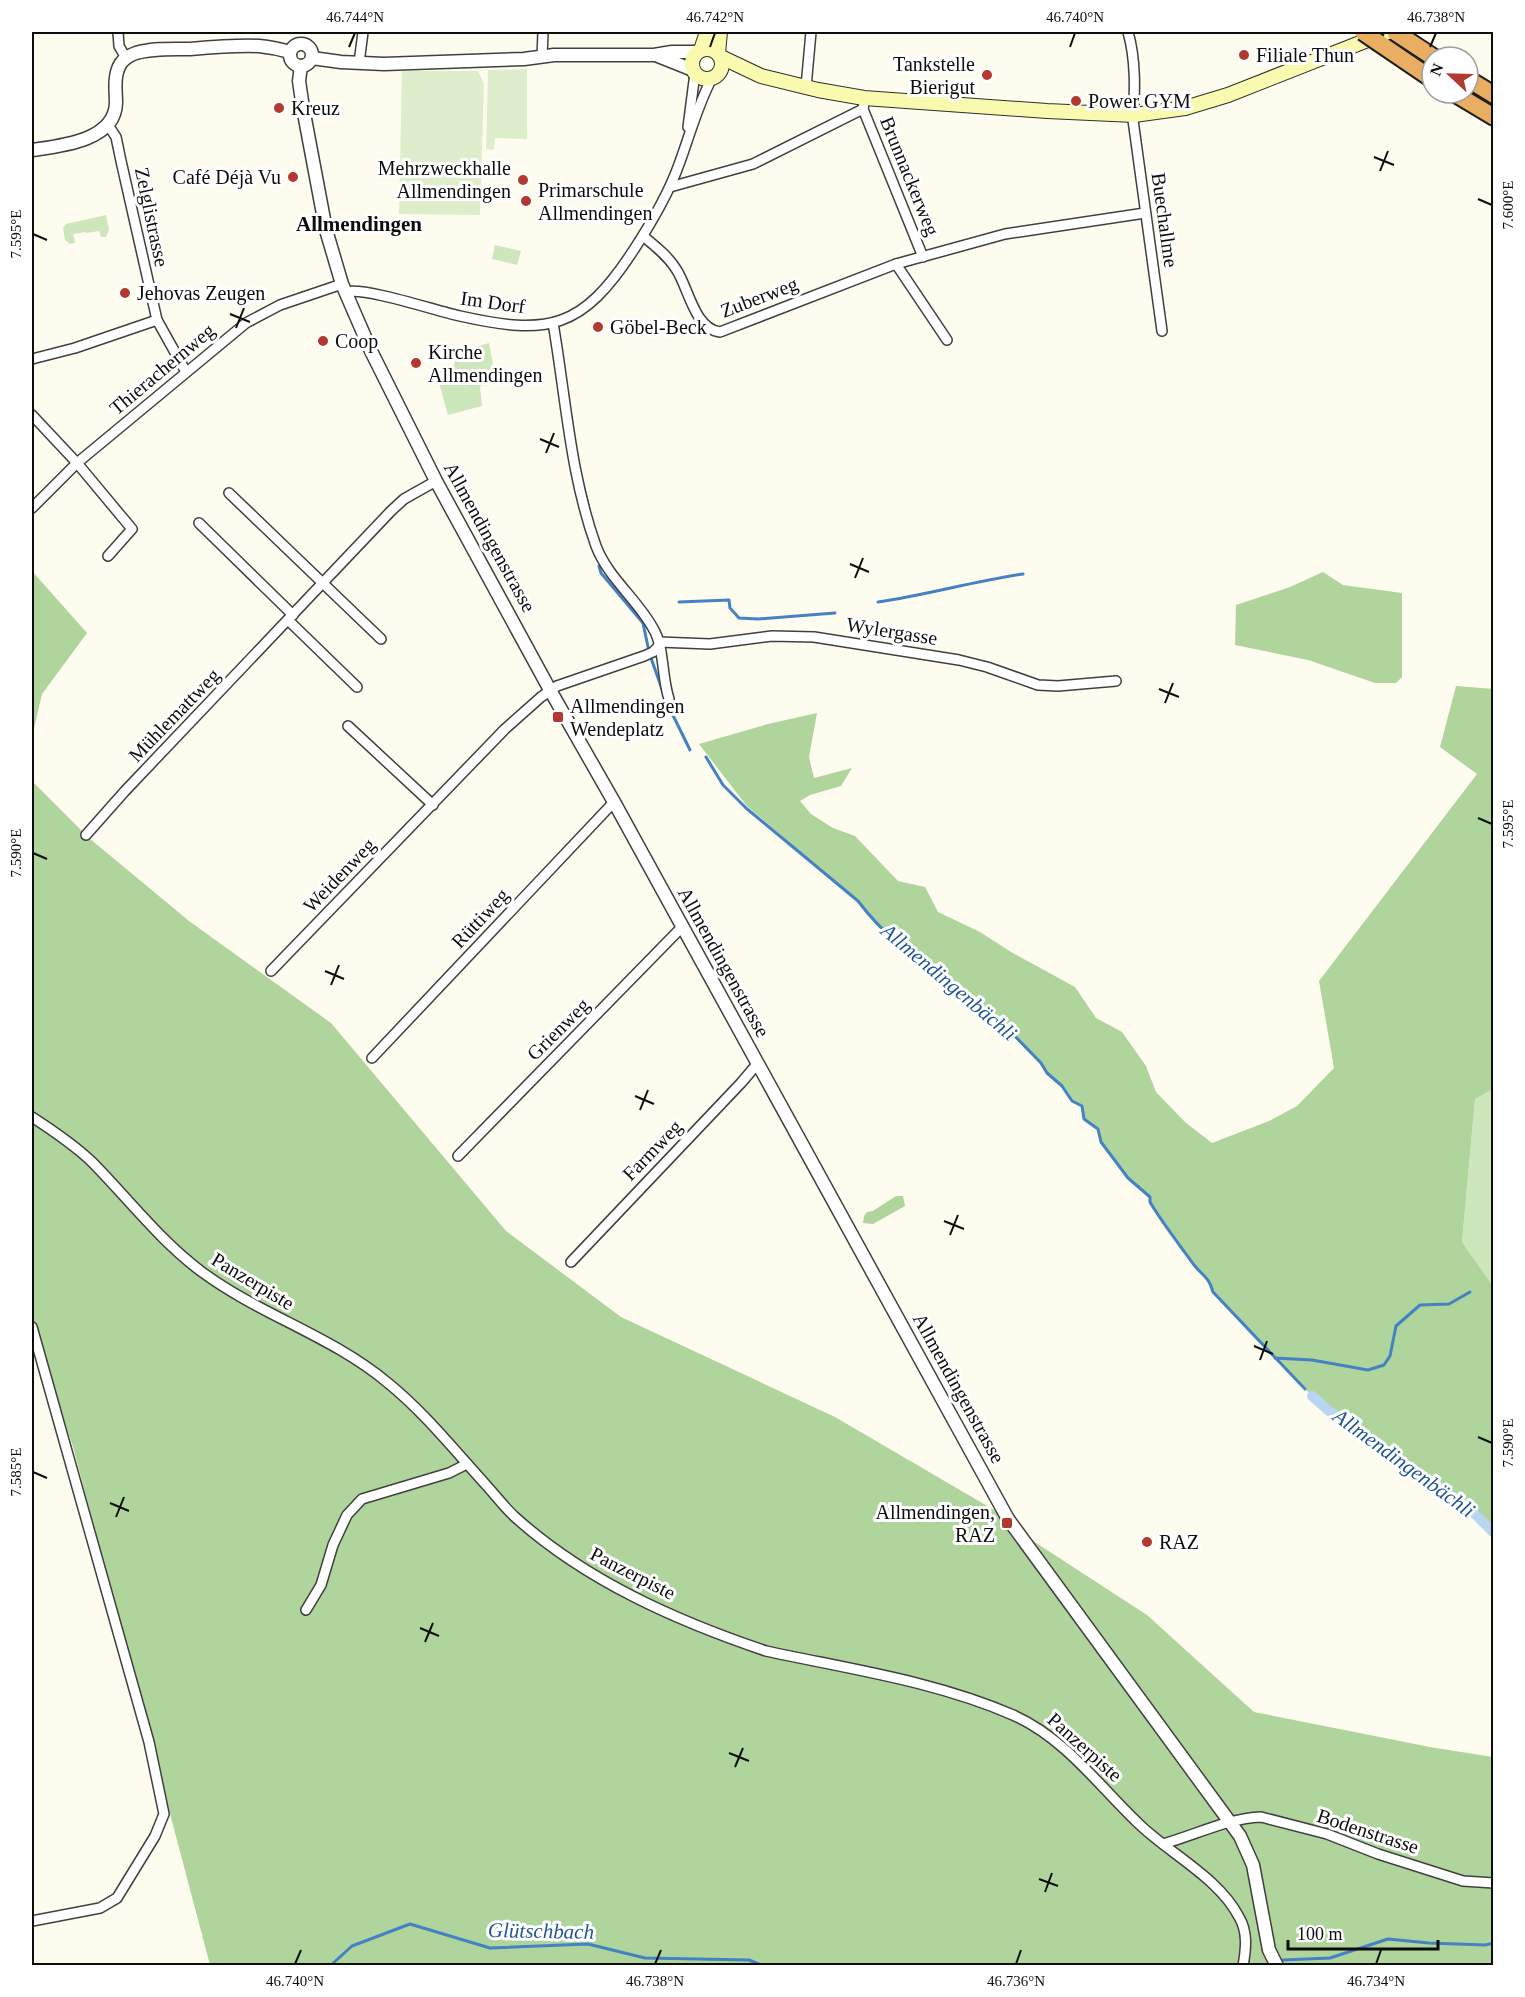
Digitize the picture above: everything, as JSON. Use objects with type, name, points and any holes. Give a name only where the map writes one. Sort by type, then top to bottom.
[{"type":"highway","points":[[1363,32],[1390,35],[1420,50]]},
{"type":"highway","points":[[1390,35],[1420,66]]},
{"type":"highway","points":[[1480,86],[1494,95]]},
{"type":"highway","points":[[1474,105],[1494,117]]},
{"type":"main road","points":[[708,32],[693,58],[694,72],[703,79],[729,74],[761,76],[863,104],[1134,115],[1179,109],[1218,98],[1390,35]]},
{"type":"main road","points":[[715,77],[722,67],[719,55],[720,32]]},
{"type":"main road","points":[[699,51],[708,48],[761,76]]},
{"type":"street","points":[[118,32],[119,46],[126,58]]},
{"type":"street","points":[[359,63],[363,32]]},
{"type":"street","points":[[542,57],[543,32]]},
{"type":"street","points":[[806,87],[811,32]]},
{"type":"street","name":"Buechallme","points":[[1128,32],[1133,58],[1134,115],[1145,213],[1162,331]]},
{"type":"street","points":[[32,150],[89,137],[108,125],[116,110],[117,71],[126,58],[136,53],[240,46],[268,47],[293,42],[309,48],[312,58],[308,65],[301,66],[293,61],[293,42]]},
{"type":"street","points":[[312,58],[359,63],[654,55],[699,51]]},
{"type":"street","points":[[654,55],[683,65],[694,72]]},
{"type":"street","name":"Allmendingenstrasse","points":[[301,66],[301,94],[318,194],[332,254],[344,288],[382,375],[436,481],[1014,1529],[1240,1836],[1253,1865],[1269,1950],[1276,1965]]},
{"type":"street","name":"Im Dorf","points":[[685,145],[694,72]]},
{"type":"street","name":"Im Dorf","points":[[344,288],[496,324],[525,326],[553,323],[575,315],[595,301],[622,268],[643,236],[669,187],[715,77]]},
{"type":"street","name":"Brunnackerweg","points":[[669,187],[753,164],[863,104],[924,257]]},
{"type":"street","name":"Zelglistrasse","points":[[108,125],[114,134],[122,161],[157,320],[186,372]]},
{"type":"street","name":"Zuberweg","points":[[643,236],[675,267],[693,308],[715,332],[726,330],[896,264],[1005,234],[1145,213]]},
{"type":"street","points":[[896,264],[947,340]]},
{"type":"street","name":"Thierachernweg","points":[[32,508],[77,463],[233,333],[258,316],[280,305],[344,288]]},
{"type":"street","points":[[32,359],[99,340],[157,320]]},
{"type":"street","points":[[553,323],[574,466],[597,547],[606,567],[654,629],[669,699]]},
{"type":"street","points":[[32,415],[77,463],[132,529],[108,556]]},
{"type":"street","name":"Mühlemattweg","points":[[86,835],[398,504],[436,481]]},
{"type":"street","points":[[229,493],[322,585],[381,639]]},
{"type":"street","points":[[199,523],[357,687]]},
{"type":"street","name":"Wylergasse","points":[[659,644],[710,644],[772,636],[814,637],[959,660],[1038,685],[1058,686],[1116,681]]},
{"type":"street","points":[[550,690],[645,656],[653,652],[659,644]]},
{"type":"street","name":"Weidenweg","points":[[271,971],[511,724],[550,690]]},
{"type":"street","points":[[348,726],[433,805]]},
{"type":"street","name":"Rüttiweg","points":[[372,1058],[615,802]]},
{"type":"street","name":"Grienweg","points":[[458,1156],[682,927]]},
{"type":"street","name":"Farmweg","points":[[571,1262],[758,1063]]},
{"type":"street","name":"Panzerpiste","points":[[32,1117],[69,1142],[89,1160],[164,1237],[200,1270],[241,1299],[368,1367],[408,1400],[514,1516],[596,1577],[716,1632],[766,1651],[952,1692],[1030,1723],[1065,1749],[1141,1826],[1225,1896],[1240,1918],[1247,1944],[1244,1965]]},
{"type":"street","points":[[32,1327],[149,1742],[164,1814],[155,1836],[117,1898],[100,1908],[32,1921]]},
{"type":"street","points":[[306,1610],[321,1585],[333,1545],[348,1515],[362,1499],[449,1473],[467,1464]]},
{"type":"street","name":"Bodenstrasse","points":[[1163,1844],[1251,1817],[1273,1819],[1327,1834],[1378,1854],[1463,1881],[1494,1883]]},
{"type":"green space","points":[[527,69],[527,139],[495,138],[494,150],[486,149],[488,70]]},
{"type":"green space","points":[[402,71],[478,71],[484,84],[480,215],[399,214]]},
{"type":"green space","points":[[106,215],[109,230],[106,237],[101,237],[99,231],[85,232],[73,234],[75,243],[70,244],[65,240],[63,228],[66,224]]},
{"type":"green space","points":[[495,245],[521,251],[517,265],[492,259]]},
{"type":"green space","points":[[489,343],[496,381],[480,386],[482,406],[448,415],[436,372],[454,365],[458,352]]},
{"type":"green space","points":[[32,571],[87,633],[42,694],[32,737]]},
{"type":"green space","points":[[1323,572],[1343,585],[1402,593],[1402,677],[1396,683],[1375,683],[1308,660],[1235,645],[1236,605],[1290,587]]},
{"type":"green space","points":[[1456,686],[1494,689],[1493,1089],[1475,1099],[1462,1242],[1493,1286],[1493,1533],[1468,1507],[1329,1411],[1302,1386],[1213,1292],[1208,1280],[1194,1265],[1160,1218],[1149,1197],[1128,1178],[1101,1142],[1097,1129],[1084,1119],[1082,1106],[1072,1101],[1062,1086],[1047,1073],[1041,1063],[1007,1028],[954,985],[945,981],[942,973],[918,959],[896,942],[858,901],[746,805],[699,744],[768,724],[817,713],[809,757],[814,778],[852,768],[841,786],[810,795],[800,801],[811,814],[833,828],[855,836],[898,881],[925,887],[938,912],[980,932],[1075,987],[1096,1018],[1122,1032],[1146,1066],[1156,1092],[1185,1122],[1212,1143],[1269,1121],[1297,1106],[1334,1068],[1319,981],[1477,774],[1440,747]]},
{"type":"green space","points":[[32,781],[89,838],[189,921],[331,1023],[506,1231],[621,1317],[835,1417],[1001,1514],[1027,1537],[1147,1615],[1254,1712],[1430,1747],[1493,1757],[1493,1965],[210,1965],[73,1447],[32,1322]]},
{"type":"green space","points":[[1493,1089],[1493,1286],[1462,1242],[1475,1099]]},
{"type":"green space","points":[[896,1196],[903,1196],[905,1206],[873,1224],[863,1223],[867,1212],[873,1211]]},
{"type":"waterway","points":[[582,480],[589,509]]},
{"type":"waterway","points":[[599,566],[601,573],[643,623],[648,647]]},
{"type":"waterway","points":[[878,602],[1023,574]]},
{"type":"waterway","points":[[679,602],[729,600],[730,608],[739,618],[758,619],[835,613]]},
{"type":"waterway","name":"Allmendingenbächli","points":[[651,658],[664,695]]},
{"type":"waterway","name":"Allmendingenbächli","points":[[666,701],[690,750]]},
{"type":"waterway","name":"Allmendingenbächli","points":[[706,757],[723,785],[746,808],[858,901],[896,942],[918,959],[942,973],[945,981],[954,985],[1007,1028],[1041,1063],[1047,1073],[1062,1086],[1072,1101],[1082,1106],[1084,1119],[1098,1129],[1101,1142],[1128,1178],[1150,1197],[1150,1202],[1160,1218],[1194,1265],[1208,1280],[1213,1292],[1305,1389]]},
{"type":"waterway","points":[[1275,1358],[1312,1360],[1368,1370],[1384,1365],[1390,1356],[1396,1326],[1420,1305],[1449,1304],[1470,1292]]},
{"type":"waterway","name":"Allmendingenbächli","points":[[1312,1396],[1329,1411],[1468,1507],[1494,1533]]},
{"type":"waterway","name":"Glütschbach","points":[[330,1966],[352,1946],[410,1924],[490,1948],[588,1944],[645,1958],[749,1960],[764,1966]]},
{"type":"waterway","name":"Glütschbach","points":[[1283,1960],[1330,1958],[1388,1939],[1429,1943],[1485,1945],[1494,1943]]},
{"type":"place","name":"Filiale Thun","points":[[1244,55]]},
{"type":"place","name":"Tankstelle Bierigut","points":[[987,75]]},
{"type":"place","name":"Power GYM","points":[[1076,101]]},
{"type":"place","name":"Kreuz","points":[[279,108]]},
{"type":"place","name":"Café Déjà Vu","points":[[293,177]]},
{"type":"place","name":"Mehrzweckhalle Allmendingen","points":[[523,180]]},
{"type":"place","name":"Primarschule Allmendingen","points":[[526,201]]},
{"type":"place","name":"Jehovas Zeugen","points":[[125,293]]},
{"type":"place","name":"Göbel-Beck","points":[[598,327]]},
{"type":"place","name":"Coop","points":[[323,341]]},
{"type":"place","name":"Kirche Allmendingen","points":[[416,363]]},
{"type":"place","name":"Allmendingen Wendeplatz","points":[[558,717]]},
{"type":"place","name":"Allmendingen, RAZ","points":[[1007,1523]]},
{"type":"place","name":"RAZ","points":[[1147,1542]]},
{"type":"district","name":"Allmendingen","points":[[359,224]]}]
